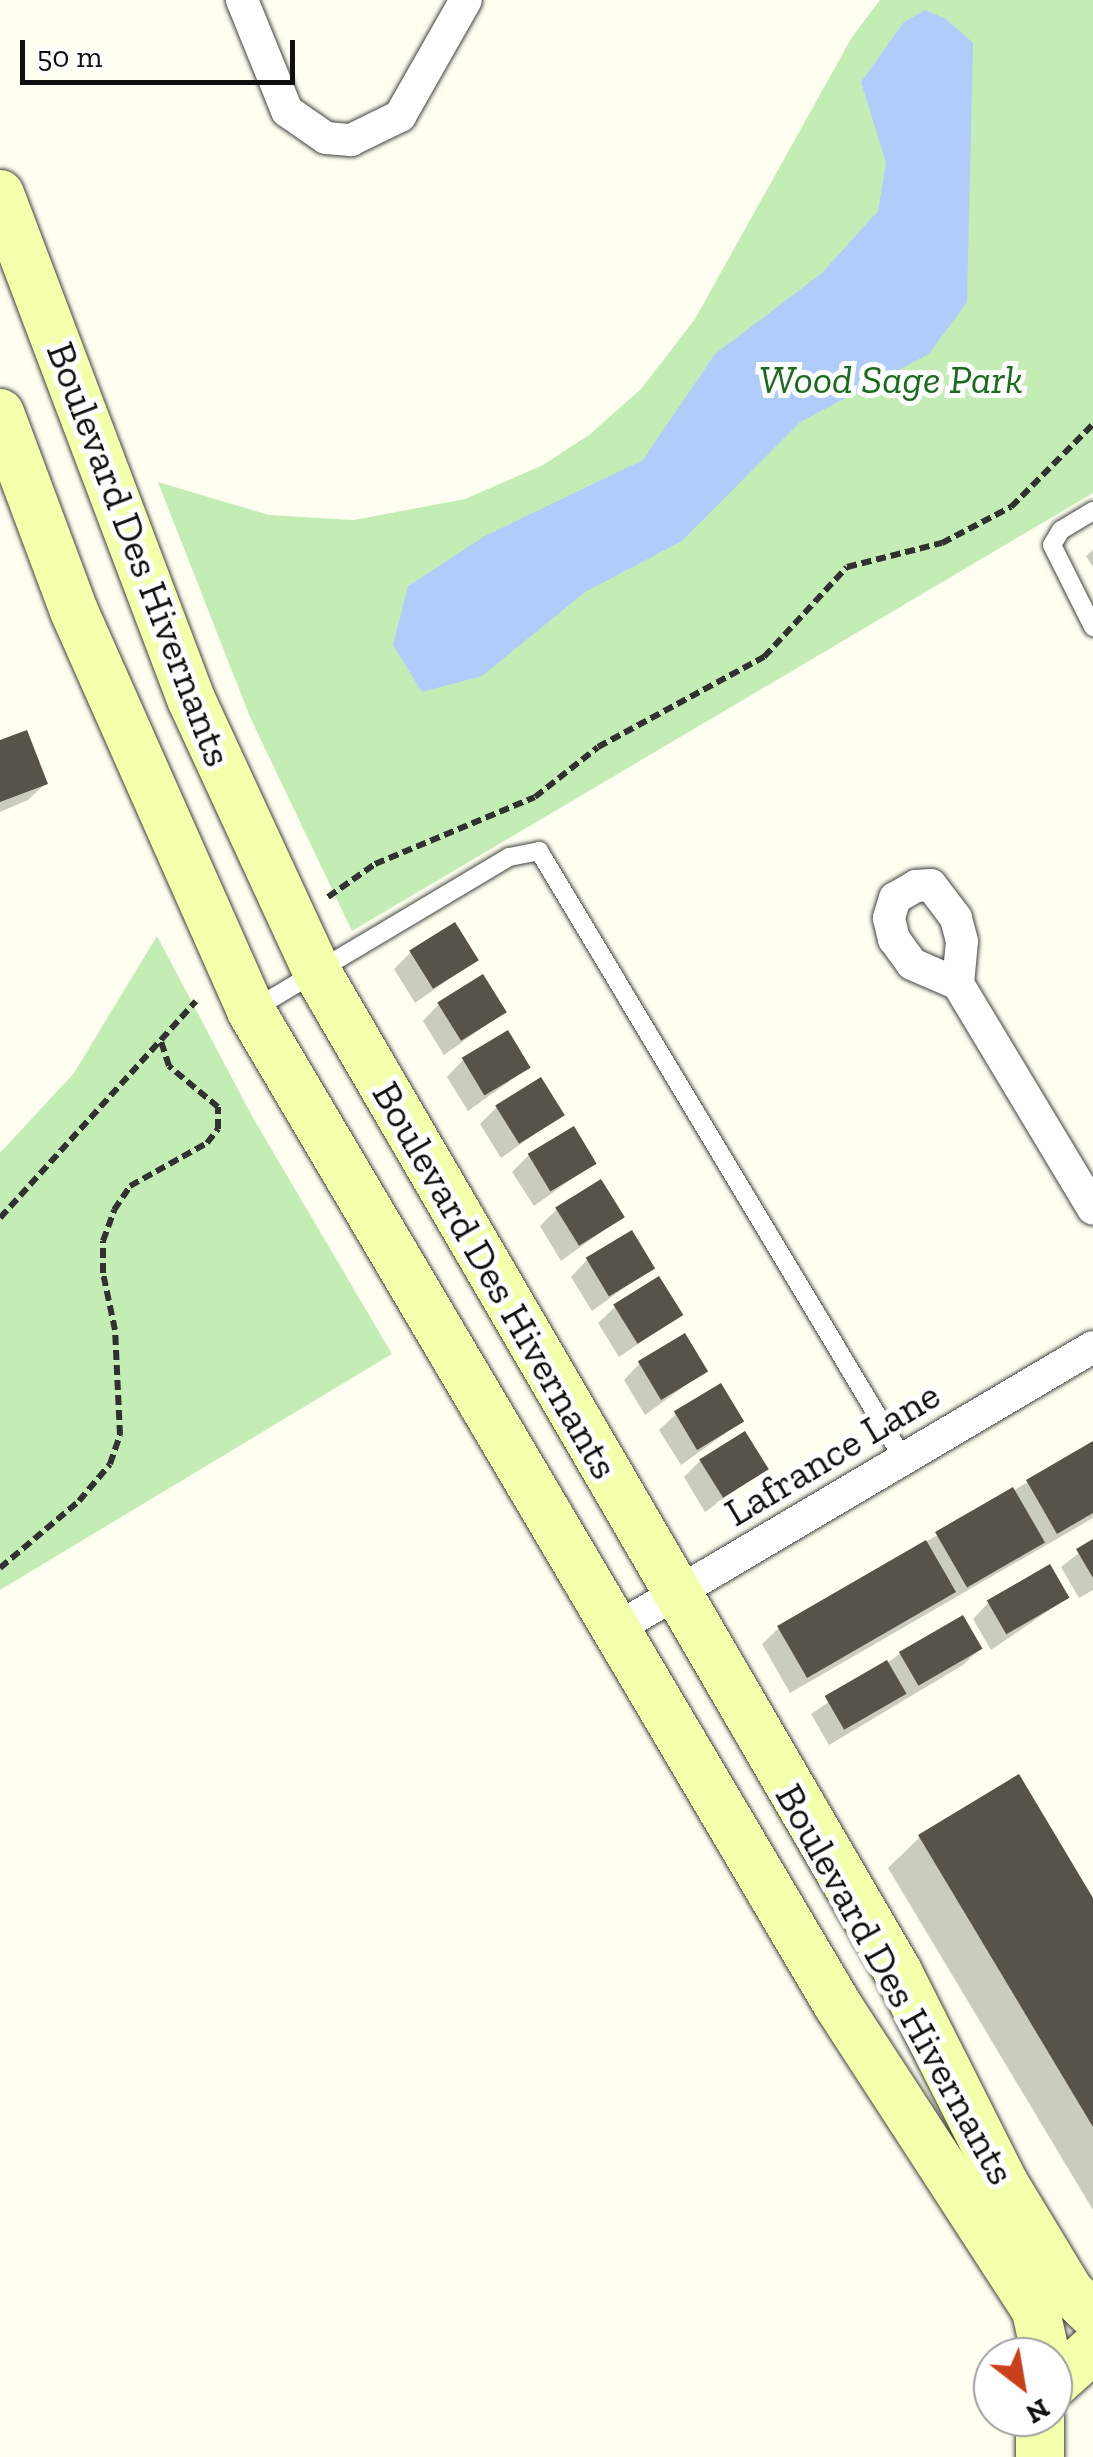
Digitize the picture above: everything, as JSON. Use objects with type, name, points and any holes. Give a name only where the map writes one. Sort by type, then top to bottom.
[{"type":"street","points":[[242,0],[287,111],[326,138],[351,140],[400,116],[466,0]]},
{"type":"street","name":"Boulevard Des Hivernants","points":[[0,194],[192,699],[317,972],[898,1972],[1004,2183],[1070,2292],[1093,2314]]},
{"type":"street","name":"Boulevard Des Hivernants","points":[[0,412],[74,612],[251,1010],[837,2004],[1026,2295],[1040,2337]]},
{"type":"street","points":[[958,984],[1093,1210]]},
{"type":"street","name":"Lafrance Lane","points":[[614,1630],[1093,1347]]},
{"type":"street","points":[[1073,2367],[1093,2349]]},
{"type":"lane","points":[[1093,511],[1061,530],[1052,545],[1093,627]]},
{"type":"lane","points":[[251,1010],[509,857],[539,851],[904,1460]]},
{"type":"path","points":[[323,900],[375,864],[535,797],[598,748],[764,656],[824,584],[846,567],[942,544],[1011,507],[1093,424]]},
{"type":"path","points":[[0,1218],[196,1001]]},
{"type":"path","points":[[0,1568],[79,1501],[110,1464],[120,1436],[116,1330],[103,1273],[104,1241],[114,1210],[130,1186],[207,1143],[218,1129],[218,1107],[169,1066],[160,1038]]},
{"type":"green space","name":"Wood Sage Park","points":[[880,0],[1093,0],[1093,493],[352,931],[250,717],[158,482],[269,515],[354,520],[465,499],[543,465],[589,435],[641,389],[695,319],[852,37]]},
{"type":"green space","points":[[157,936],[252,1116],[392,1354],[0,1590],[0,1153],[74,1073]]},
{"type":"water","points":[[925,10],[946,19],[973,43],[967,302],[929,354],[800,422],[682,541],[585,592],[482,676],[422,692],[393,645],[408,586],[485,536],[643,460],[715,354],[822,273],[878,211],[886,163],[861,82],[904,22]]},
{"type":"building","points":[[27,730],[48,784],[0,802],[0,740]]},
{"type":"building","points":[[455,922],[479,960],[433,989],[409,951]]},
{"type":"building","points":[[483,974],[507,1012],[461,1041],[437,1003]]},
{"type":"building","points":[[508,1030],[531,1068],[484,1096],[462,1058]]},
{"type":"building","points":[[541,1077],[565,1115],[519,1144],[495,1106]]},
{"type":"building","points":[[574,1126],[597,1164],[550,1192],[528,1154]]},
{"type":"building","points":[[601,1179],[625,1217],[579,1246],[555,1208]]},
{"type":"building","points":[[632,1230],[655,1269],[609,1296],[586,1258]]},
{"type":"building","points":[[659,1276],[683,1315],[638,1344],[613,1305]]},
{"type":"building","points":[[685,1333],[708,1372],[661,1400],[638,1361]]},
{"type":"building","points":[[721,1383],[744,1422],[697,1450],[674,1411]]},
{"type":"building","points":[[745,1431],[769,1469],[723,1498],[699,1460]]},
{"type":"building","points":[[1093,1441],[1093,1513],[1057,1534],[1026,1480]]},
{"type":"building","points":[[1013,1487],[1045,1542],[967,1587],[935,1532]]},
{"type":"building","points":[[1093,1539],[1093,1578],[1076,1549]]},
{"type":"building","points":[[926,1540],[956,1592],[807,1678],[777,1626]]},
{"type":"building","points":[[1050,1564],[1070,1598],[1006,1634],[987,1600]]},
{"type":"building","points":[[963,1615],[982,1649],[918,1686],[899,1652]]},
{"type":"building","points":[[887,1660],[907,1694],[844,1730],[825,1696]]},
{"type":"building","points":[[1019,1774],[1093,1898],[1093,2127],[918,1835]]}]
